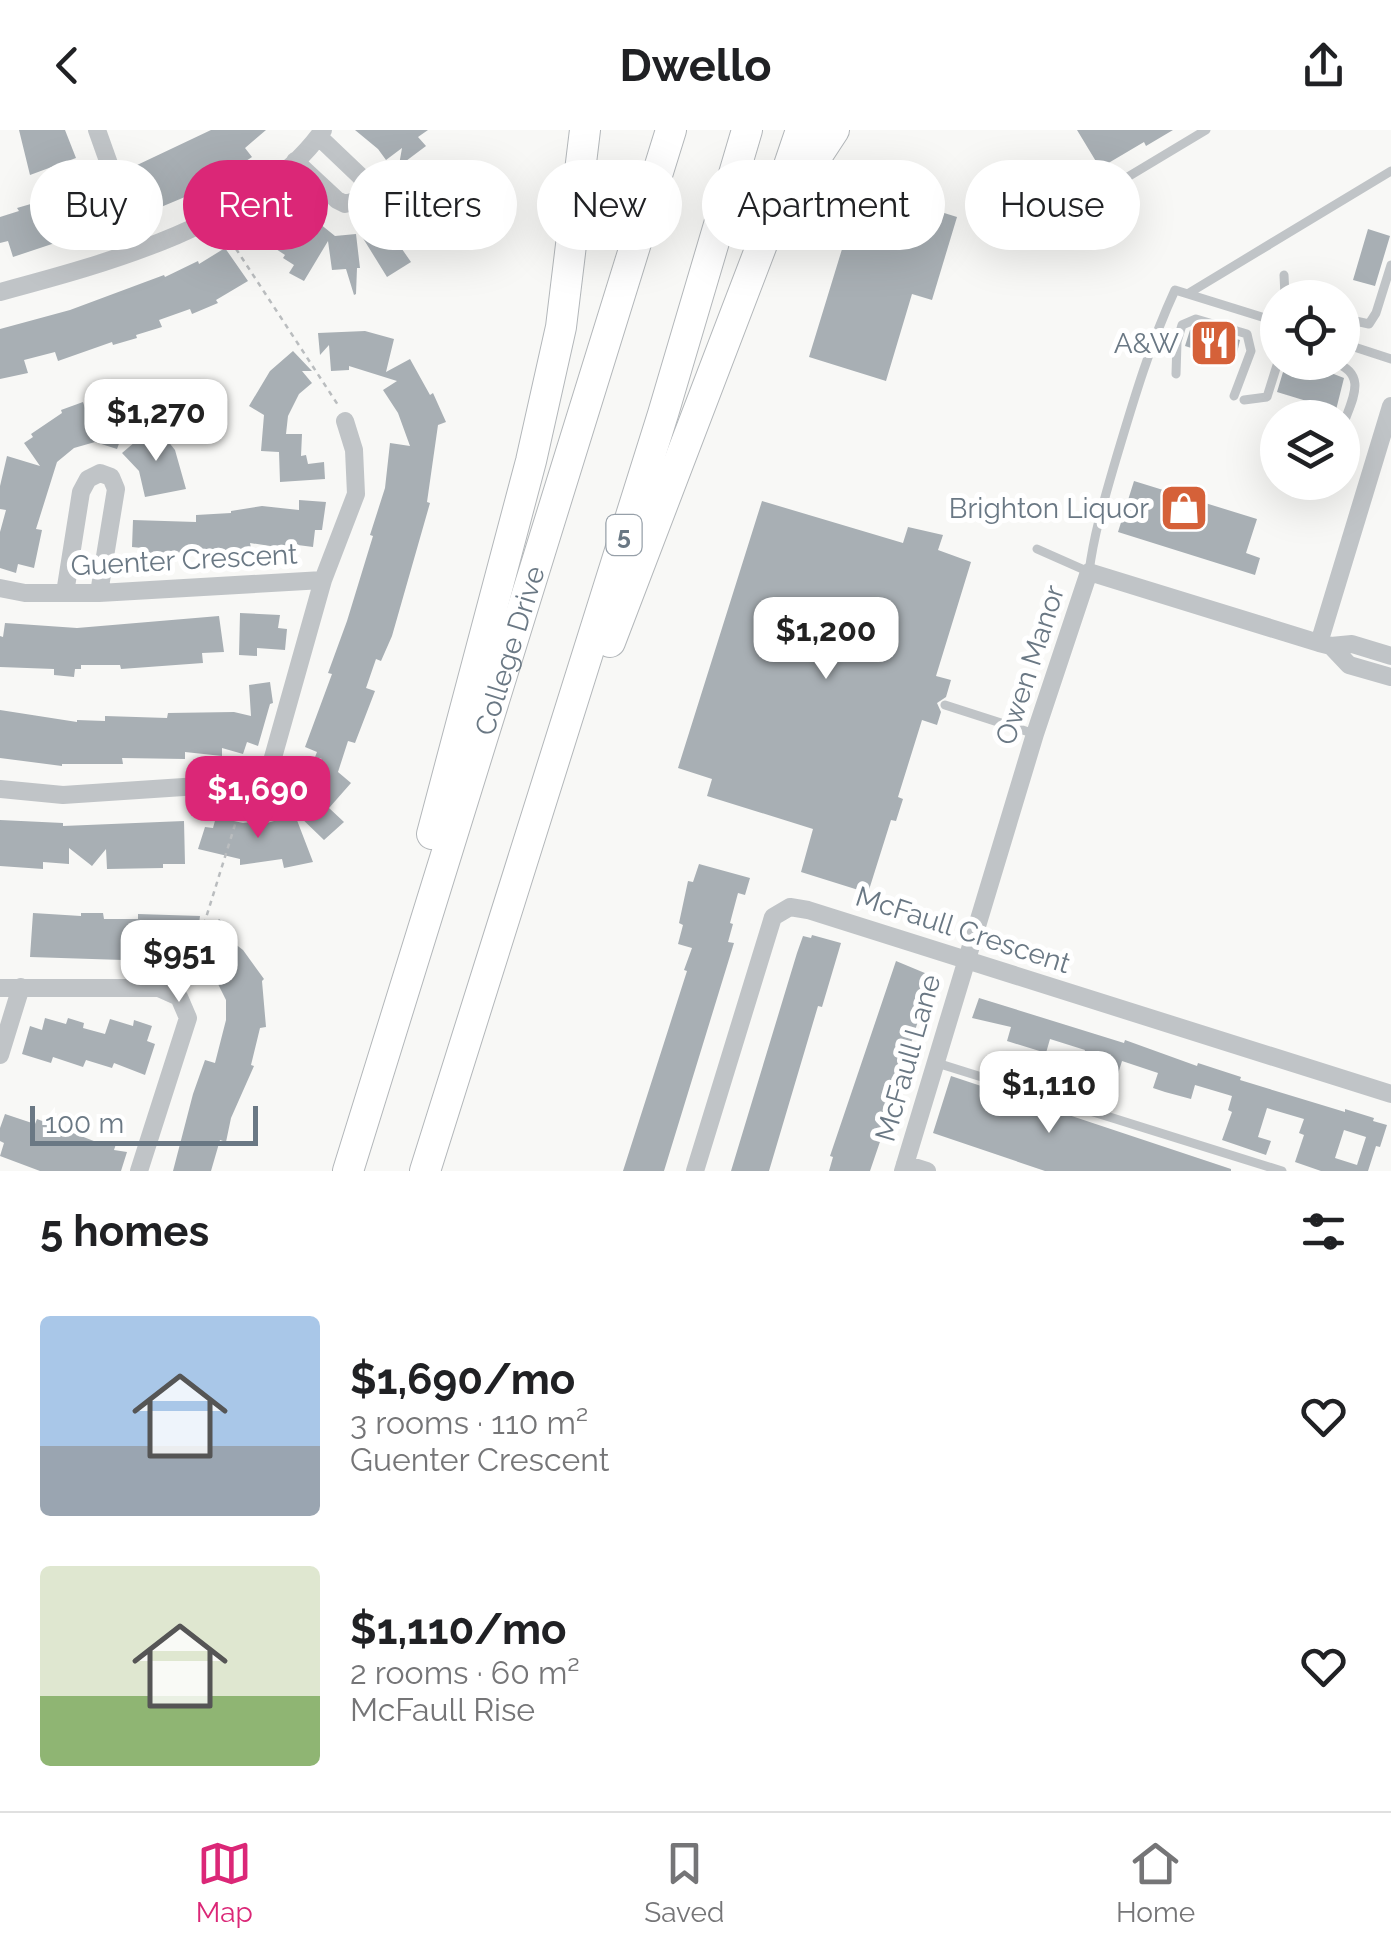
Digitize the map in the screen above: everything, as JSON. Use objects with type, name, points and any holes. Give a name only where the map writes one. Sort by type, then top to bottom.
[{"type":"highway","points":[[346,1171],[561,328],[586,130]]},
{"type":"highway","name":"College Drive","points":[[346,1171],[671,130]]},
{"type":"highway","name":"5","points":[[425,1171],[663,414],[747,130]]},
{"type":"highway","points":[[791,160],[801,130]]},
{"type":"highway","points":[[815,160],[834,130]]},
{"type":"highway","points":[[496,939],[760,250]]},
{"type":"street","points":[[97,130],[107,160]]},
{"type":"street","points":[[296,160],[321,133],[365,185],[360,199],[345,204],[328,192]]},
{"type":"street","points":[[0,292],[132,250]]},
{"type":"street","points":[[1325,644],[1391,406]]},
{"type":"street","points":[[324,580],[356,494],[354,450],[346,421]]},
{"type":"street","points":[[65,593],[81,492],[88,479],[100,474],[111,477],[116,489],[99,593]]},
{"type":"street","name":"Owen Manor","points":[[966,960],[1089,572],[1325,644]]},
{"type":"street","name":"Guenter Crescent","points":[[0,588],[25,593],[99,593],[324,580],[272,761],[244,783],[63,795],[0,789]]},
{"type":"street","points":[[1325,644],[1352,644],[1391,656]]},
{"type":"street","points":[[1325,644],[1349,665],[1391,677]]},
{"type":"street","name":"McFaull Crescent","points":[[695,1171],[773,917],[790,908],[808,910],[1391,1094]]},
{"type":"street","name":"McFaull Lane","points":[[904,1168],[966,960]]},
{"type":"street","points":[[0,1055],[20,986]]},
{"type":"street","points":[[0,988],[159,988],[180,998],[188,1018],[139,1171]]},
{"type":"street","points":[[904,1168],[927,1171]]},
{"type":"lane","points":[[1140,170],[1206,130]]},
{"type":"lane","points":[[1189,293],[1391,172]]},
{"type":"lane","points":[[1360,322],[1368,324],[1376,313],[1391,265]]},
{"type":"lane","points":[[1284,275],[1284,280]]},
{"type":"lane","points":[[1037,549],[1089,572],[1092,541],[1159,324],[1175,290],[1260,316]]},
{"type":"lane","points":[[1176,374],[1182,326],[1196,320],[1248,334],[1251,351],[1239,398],[1267,397],[1272,380]]},
{"type":"lane","points":[[1360,350],[1391,360]]},
{"type":"lane","points":[[945,705],[1035,734]]},
{"type":"lane","points":[[934,1062],[1282,1171]]},
{"type":"path","points":[[237,250],[332,391]]},
{"type":"path","points":[[189,976],[243,801]]},
{"type":"building","points":[[19,130],[65,130],[76,158],[30,160],[30,175]]},
{"type":"building","points":[[211,130],[266,130],[245,148],[252,157],[248,160],[183,160],[183,198],[163,206],[163,160],[148,160]]},
{"type":"building","points":[[355,130],[428,130],[418,137],[426,146],[407,160],[400,160],[402,148],[386,160]]},
{"type":"building","points":[[1077,130],[1173,130],[1114,160],[1095,160]]},
{"type":"building","points":[[30,204],[30,250],[34,250],[13,257],[8,241],[0,243],[0,217],[19,211],[17,208]]},
{"type":"building","points":[[945,213],[957,217],[932,300],[912,294],[886,381],[809,357],[842,250],[945,250]]},
{"type":"building","points":[[1368,229],[1390,236],[1375,286],[1353,280]]},
{"type":"building","points":[[328,230],[335,236],[348,235],[348,250],[358,250],[356,294],[346,269],[332,270]]},
{"type":"building","points":[[226,250],[248,281],[216,300],[218,303],[192,314],[190,309],[159,320],[162,327],[136,335],[137,338],[113,345],[112,342],[58,361],[55,352],[24,360],[28,373],[0,379],[0,329],[70,310],[165,277],[198,261],[199,264]]},
{"type":"building","points":[[278,250],[323,250],[304,281],[289,273],[294,265],[283,258],[285,255]]},
{"type":"building","points":[[370,250],[403,250],[411,262],[387,277]]},
{"type":"building","name":"A&W","points":[[1197,328],[1240,340],[1235,362],[1185,346],[1190,330]]},
{"type":"building","points":[[365,331],[394,339],[386,372],[410,359],[430,395],[433,393],[446,422],[438,425],[427,502],[430,503],[392,636],[381,661],[376,659],[366,688],[375,691],[355,743],[348,741],[338,772],[351,783],[329,808],[344,822],[324,840],[295,812],[301,806],[294,798],[308,784],[305,781],[322,759],[305,747],[332,674],[328,673],[373,536],[370,535],[385,488],[390,443],[410,446],[398,413],[383,390],[397,381],[349,366],[349,370],[331,371],[329,345],[320,355],[318,333]]},
{"type":"building","points":[[293,351],[312,371],[302,371],[312,383],[299,394],[288,416],[286,434],[302,434],[301,456],[306,455],[308,464],[324,462],[325,479],[280,482],[279,452],[261,451],[264,415],[249,406],[270,371]]},
{"type":"building","points":[[1281,380],[1344,380],[1338,400],[1303,400],[1277,392]]},
{"type":"building","points":[[83,402],[93,433],[106,405],[130,414],[117,449],[95,442],[74,448],[57,462],[36,529],[42,530],[34,568],[18,564],[16,573],[0,568],[0,532],[6,510],[0,509],[0,486],[7,456],[40,466],[24,443],[61,410]]},
{"type":"building","points":[[155,425],[175,450],[186,489],[145,497],[139,471],[122,453]]},
{"type":"building","points":[[1134,481],[1257,519],[1246,553],[1260,558],[1255,575],[1118,532]]},
{"type":"building","points":[[299,500],[326,502],[322,530],[315,530],[313,547],[290,544],[290,549],[250,543],[252,553],[184,555],[160,560],[141,559],[142,548],[132,547],[133,520],[196,522],[196,515],[262,506],[299,510]]},
{"type":"building","points":[[762,501],[903,543],[908,527],[943,535],[938,550],[971,562],[936,676],[951,680],[946,697],[937,703],[941,712],[937,725],[922,720],[898,797],[903,799],[896,821],[891,820],[868,893],[801,872],[813,829],[707,796],[712,779],[678,768]]},
{"type":"building","points":[[240,613],[280,615],[278,628],[287,629],[285,650],[257,648],[257,656],[239,655]]},
{"type":"building","points":[[219,616],[224,652],[202,653],[203,663],[121,669],[120,665],[81,665],[81,669],[75,669],[74,677],[54,675],[54,669],[0,667],[0,636],[3,637],[5,623],[77,628]]},
{"type":"building","points":[[270,682],[273,703],[258,746],[247,742],[243,754],[222,748],[222,756],[185,752],[185,759],[122,758],[123,764],[62,766],[0,758],[0,710],[77,722],[105,721],[105,716],[167,718],[168,713],[234,712],[251,716],[249,685]]},
{"type":"building","points":[[295,815],[313,862],[284,868],[282,859],[240,865],[240,859],[198,849],[205,827],[213,828],[216,817],[267,823]]},
{"type":"building","points":[[0,820],[63,826],[184,821],[185,864],[107,869],[106,849],[92,866],[69,848],[69,864],[43,862],[43,869],[0,866]]},
{"type":"building","points":[[699,864],[750,878],[745,895],[738,893],[730,923],[733,924],[728,942],[734,943],[664,1171],[623,1171],[687,971],[684,970],[692,948],[678,944],[683,925],[679,923],[688,881],[693,882]]},
{"type":"building","points":[[33,913],[103,913],[104,919],[138,919],[138,914],[200,916],[196,947],[219,919],[236,933],[230,940],[243,950],[264,979],[266,1027],[260,1028],[251,1065],[254,1066],[231,1118],[226,1142],[220,1140],[211,1171],[173,1171],[193,1094],[205,1060],[215,1063],[226,1020],[226,1000],[215,978],[220,975],[189,944],[186,958],[123,954],[123,960],[30,957]]},
{"type":"building","points":[[803,936],[841,943],[769,1171],[731,1171],[797,953]]},
{"type":"building","points":[[896,961],[932,976],[884,1130],[870,1171],[829,1171],[833,1157],[830,1156]]},
{"type":"building","points":[[979,998],[1124,1043],[1125,1040],[1387,1125],[1368,1171],[1321,1171],[1295,1162],[1304,1135],[1299,1133],[1304,1119],[1267,1108],[1258,1137],[1271,1141],[1266,1155],[1222,1140],[1232,1112],[1228,1110],[1232,1096],[1195,1085],[1191,1099],[1165,1092],[1153,1088],[1158,1073],[1122,1061],[1117,1077],[1081,1064],[1085,1050],[1050,1039],[1046,1053],[1007,1041],[1011,1027],[972,1018]],"holes":[[[1344,1130],[1366,1137],[1357,1165],[1335,1158]]]},
{"type":"building","points":[[45,1018],[66,1024],[68,1018],[84,1023],[83,1028],[105,1034],[110,1019],[133,1026],[134,1020],[152,1026],[147,1041],[155,1044],[145,1075],[114,1063],[112,1068],[86,1060],[83,1067],[53,1057],[51,1063],[22,1054],[30,1026],[42,1030]]},
{"type":"building","points":[[951,1076],[1231,1171],[1045,1171],[933,1133]]},
{"type":"building","points":[[5,1114],[35,1124],[37,1119],[99,1143],[116,1144],[114,1150],[127,1152],[121,1171],[40,1171],[0,1156],[4,1143],[0,1141],[0,1128]]},
{"type":"place","name":"A&W","points":[[1214,343]]},
{"type":"place","name":"Brighton Liquor","points":[[1184,508]]}]
